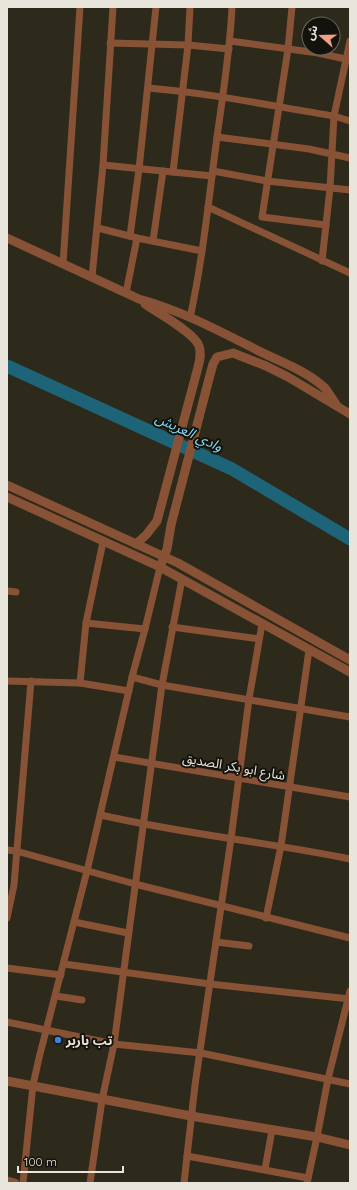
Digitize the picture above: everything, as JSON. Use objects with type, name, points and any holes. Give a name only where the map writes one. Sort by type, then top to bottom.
[{"type":"street","points":[[63,264],[80,7]]},
{"type":"street","points":[[92,277],[103,165],[113,7]]},
{"type":"street","points":[[126,293],[156,7]]},
{"type":"street","points":[[173,172],[188,45],[190,7]]},
{"type":"street","points":[[190,318],[202,251],[213,173],[230,41],[232,7]]},
{"type":"street","points":[[260,231],[288,49],[292,7]]},
{"type":"street","points":[[230,41],[348,59]]},
{"type":"street","points":[[322,261],[330,188],[334,116],[348,59],[350,41]]},
{"type":"street","points":[[110,43],[188,45],[229,49]]},
{"type":"street","points":[[148,88],[223,97],[334,116],[350,121]]},
{"type":"street","points":[[217,137],[331,153],[350,158]]},
{"type":"street","points":[[103,165],[173,172],[213,173],[267,181],[350,190]]},
{"type":"street","points":[[153,241],[163,171]]},
{"type":"street","points":[[208,206],[350,273]]},
{"type":"street","points":[[262,217],[326,225]]},
{"type":"street","points":[[98,228],[133,237],[202,251]]},
{"type":"street","points":[[7,238],[126,293],[190,318],[287,365],[313,379],[325,388],[337,406]]},
{"type":"street","points":[[136,544],[146,535],[156,521],[198,371],[201,354],[196,339],[187,331],[140,299]]},
{"type":"street","points":[[23,1183],[33,1085],[101,815],[132,677],[213,364],[217,357],[229,353],[237,354],[288,377],[350,414]]},
{"type":"street","points":[[7,485],[178,563],[350,660]]},
{"type":"street","points":[[7,497],[160,567],[350,672]]},
{"type":"street","points":[[80,684],[86,623],[103,542]]},
{"type":"street","points":[[90,1183],[102,1100],[114,1044],[122,973],[162,685],[182,579]]},
{"type":"street","points":[[7,591],[16,592]]},
{"type":"street","points":[[86,623],[145,629]]},
{"type":"street","points":[[184,1183],[191,1116],[222,906],[249,699],[262,624]]},
{"type":"street","points":[[172,627],[259,640]]},
{"type":"street","points":[[266,918],[281,846],[309,650]]},
{"type":"street","points":[[132,677],[162,685],[350,717]]},
{"type":"street","points":[[7,681],[80,684],[129,691]]},
{"type":"street","points":[[7,918],[14,885],[31,681]]},
{"type":"street","name":"شارع ابو بكر الصديق","points":[[114,757],[350,797]]},
{"type":"street","points":[[101,815],[142,825],[281,846],[350,859]]},
{"type":"street","points":[[7,850],[16,851],[266,918],[350,938]]},
{"type":"street","points":[[74,922],[128,933]]},
{"type":"street","points":[[216,942],[249,946]]},
{"type":"street","points":[[64,964],[210,984],[349,999]]},
{"type":"street","points":[[7,968],[61,975]]},
{"type":"street","points":[[187,1156],[265,1169],[307,1180],[328,1079],[350,991]]},
{"type":"street","points":[[56,996],[82,1000]]},
{"type":"street","points":[[7,1022],[114,1044],[201,1054],[350,1084]]},
{"type":"street","points":[[7,1081],[102,1100],[317,1137],[350,1145]]},
{"type":"street","points":[[265,1169],[272,1130]]},
{"type":"street","points":[[7,1181],[15,1183]]},
{"type":"waterway","name":"وادي العريش","points":[[7,366],[232,469],[350,539]]},
{"type":"place","name":"تب باربر","points":[[58,1040]]}]
